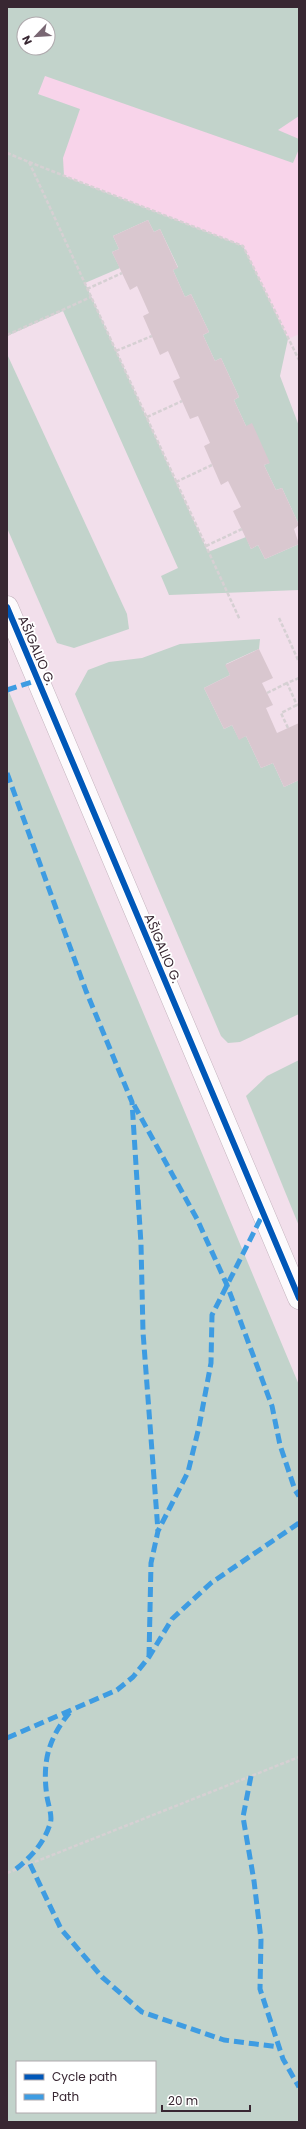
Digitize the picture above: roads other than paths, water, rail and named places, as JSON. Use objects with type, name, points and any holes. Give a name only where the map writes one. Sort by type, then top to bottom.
[{"type":"street","name":"AŠIGALIO G.","points":[[7,607],[299,1298]]}]
